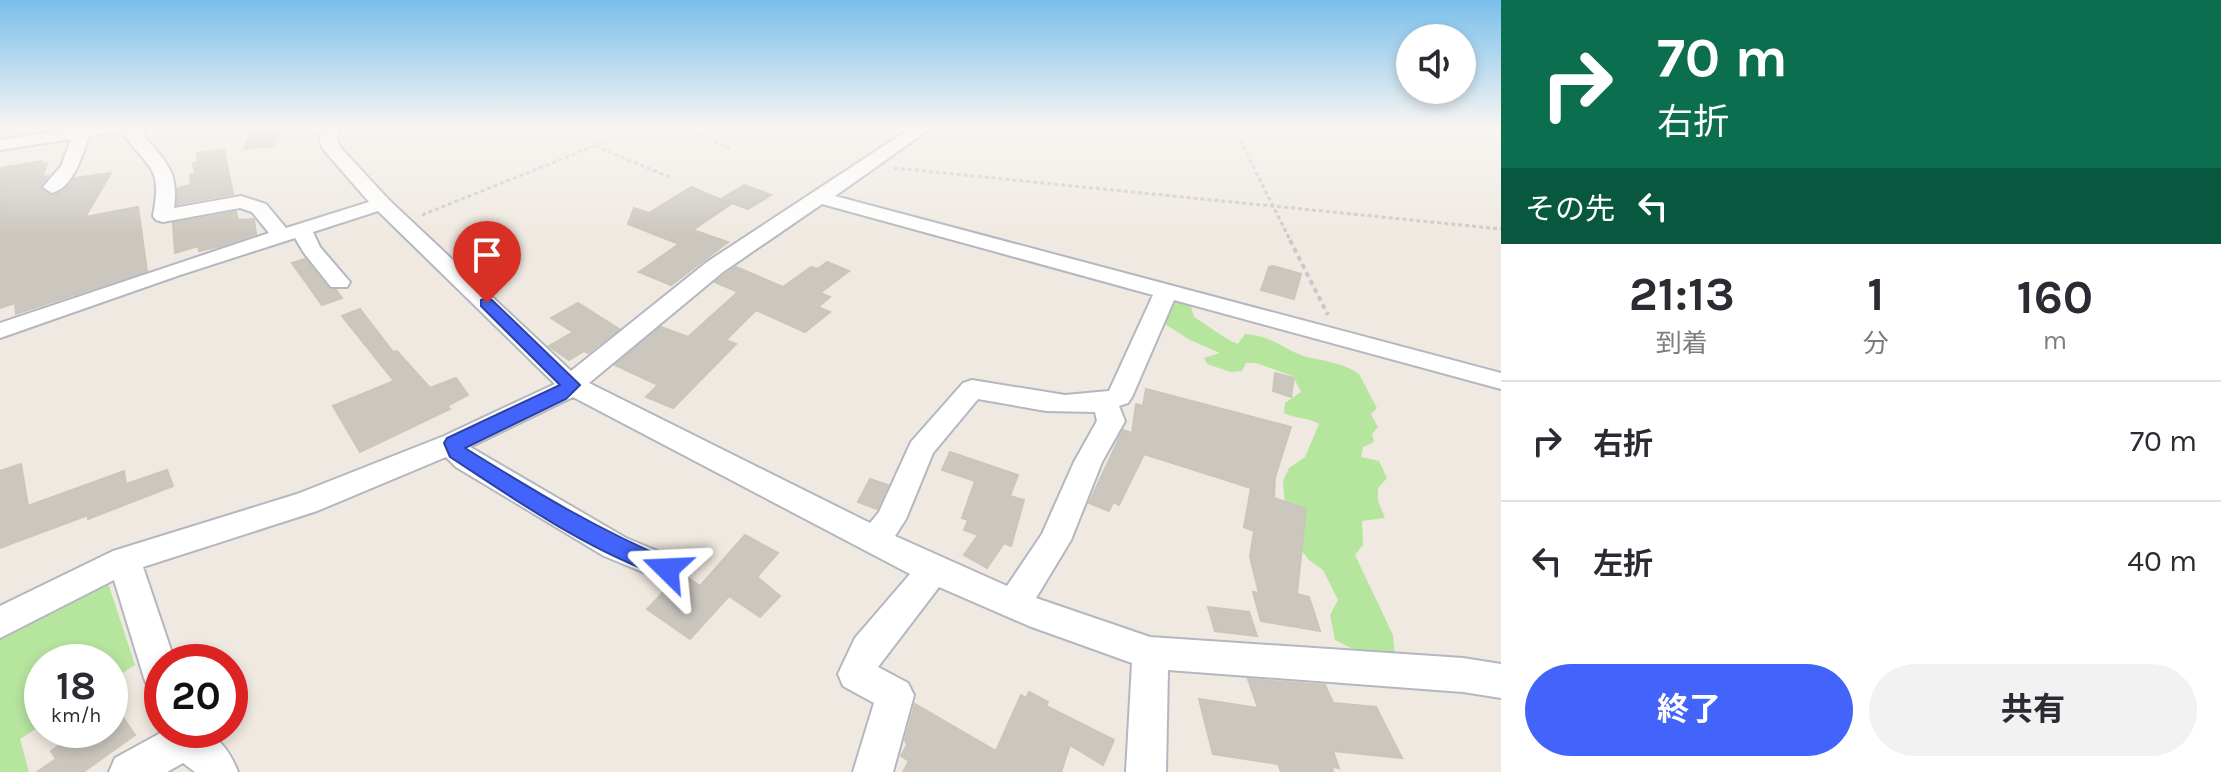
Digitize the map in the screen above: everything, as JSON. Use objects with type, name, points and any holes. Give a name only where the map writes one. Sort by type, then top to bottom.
[{"type":"street","points":[[52,187],[70,164]]},
{"type":"street","points":[[159,164],[168,185],[163,216],[241,202],[259,208],[311,249],[339,282]]},
{"type":"street","points":[[346,164],[382,204],[571,385],[933,570],[1013,605],[1150,653],[1463,675],[1501,681]]},
{"type":"street","points":[[0,623],[124,560],[306,503],[454,443],[560,394],[715,267],[867,165]]},
{"type":"street","points":[[818,197],[1501,381]]},
{"type":"street","points":[[0,331],[382,204]]},
{"type":"street","points":[[874,540],[891,519],[921,449],[972,389],[1067,405],[1105,403],[1119,397],[1166,291]]},
{"type":"street","points":[[1013,605],[1055,540],[1088,462],[1111,421],[1105,403]]},
{"type":"street","points":[[454,443],[457,452],[466,460],[549,510],[615,547],[667,569]]},
{"type":"street","points":[[124,560],[151,644]]},
{"type":"street","points":[[873,772],[895,695],[856,674],[868,649],[933,570]]},
{"type":"street","points":[[1146,772],[1150,653]]},
{"type":"street","points":[[129,772],[163,748]]},
{"type":"street","points":[[198,748],[218,772]]},
{"type":"path","points":[[401,221],[548,164]]},
{"type":"path","points":[[638,164],[669,177]]},
{"type":"path","points":[[1251,164],[1340,337]]},
{"type":"path","points":[[867,165],[1501,229]]},
{"type":"green space","points":[[1158,293],[1191,306],[1194,317],[1238,344],[1245,334],[1256,335],[1302,356],[1342,365],[1359,374],[1377,408],[1371,414],[1378,427],[1372,434],[1374,442],[1363,447],[1361,457],[1379,461],[1387,478],[1378,488],[1378,501],[1385,518],[1362,521],[1363,545],[1355,555],[1393,635],[1395,655],[1357,651],[1335,640],[1330,615],[1338,600],[1323,570],[1309,560],[1287,532],[1283,481],[1289,468],[1305,457],[1319,424],[1284,413],[1285,403],[1301,392],[1293,376],[1256,363],[1246,363],[1242,371],[1231,372],[1207,364],[1204,358],[1220,353],[1190,340],[1160,321]]},
{"type":"green space","points":[[106,577],[135,665],[128,669],[128,644],[24,644],[24,736],[20,739],[29,772],[0,772],[0,632]]},
{"type":"building","points":[[47,164],[43,177],[48,176],[40,187],[50,196],[62,192],[75,178],[111,173],[85,217],[138,207],[147,271],[16,314],[15,303],[0,308],[0,168]]},
{"type":"building","points":[[193,164],[227,164],[233,194],[177,204],[178,188],[191,185],[190,175],[195,174]]},
{"type":"building","points":[[744,185],[771,195],[748,209],[721,199]]},
{"type":"building","points":[[691,187],[731,204],[693,230],[728,242],[671,285],[639,272],[679,244],[628,224],[634,208],[649,213]]},
{"type":"building","points":[[236,212],[238,220],[254,219],[256,234],[221,246],[199,251],[198,246],[175,253],[173,223]]},
{"type":"building","points":[[305,259],[329,289],[336,290],[342,298],[322,305],[292,263]]},
{"type":"building","points":[[827,262],[849,271],[820,293],[830,297],[818,307],[830,312],[805,332],[756,310],[726,340],[736,344],[673,408],[646,397],[658,385],[615,365],[661,327],[688,337],[738,292],[715,282],[736,267],[783,287],[811,267],[818,269]]},
{"type":"building","points":[[1269,267],[1301,274],[1294,299],[1261,290]]},
{"type":"building","points":[[578,303],[619,329],[588,353],[584,351],[569,360],[549,346],[573,332],[551,318]]},
{"type":"building","points":[[360,309],[393,352],[397,351],[430,388],[456,378],[468,395],[447,406],[450,409],[360,452],[333,406],[394,381],[342,316]]},
{"type":"building","points":[[1275,373],[1294,378],[1291,397],[1273,391]]},
{"type":"building","points":[[1146,389],[1291,427],[1275,477],[1274,498],[1306,509],[1297,594],[1309,597],[1320,631],[1261,621],[1253,592],[1259,593],[1250,557],[1254,531],[1244,527],[1251,488],[1144,454],[1119,505],[1113,502],[1109,511],[1089,503],[1123,430],[1132,433],[1136,404],[1143,406]]},
{"type":"building","points":[[950,452],[1018,475],[1010,496],[1024,500],[1011,546],[1004,543],[987,568],[964,555],[978,535],[964,530],[968,520],[962,518],[975,481],[942,470]]},
{"type":"building","points":[[21,464],[28,506],[124,471],[126,484],[167,470],[173,486],[0,548],[0,471]]},
{"type":"building","points":[[870,479],[888,485],[877,509],[858,502]]},
{"type":"building","points":[[745,535],[778,553],[757,577],[780,596],[760,617],[729,596],[690,639],[647,609],[672,583],[681,585],[688,578],[700,586]]},
{"type":"building","points":[[1208,607],[1249,612],[1257,636],[1215,631]]},
{"type":"building","points":[[1248,679],[1325,685],[1333,703],[1376,707],[1402,758],[1333,751],[1339,768],[1332,767],[1333,772],[1281,772],[1278,764],[1213,754],[1199,699],[1258,708]]},
{"type":"building","points":[[1029,692],[1048,702],[1046,706],[1114,740],[1103,765],[1070,745],[1061,772],[903,772],[909,761],[901,756],[907,745],[905,740],[915,704],[996,751],[1021,695],[1026,698]]},
{"type":"building","points":[[128,725],[135,735],[128,740]]},
{"type":"building","points":[[56,748],[117,748],[83,772],[37,772],[56,759],[51,751]]},
{"type":"route","points":[[487,303],[571,385],[560,394],[454,443],[457,452],[615,547],[667,569]]}]
